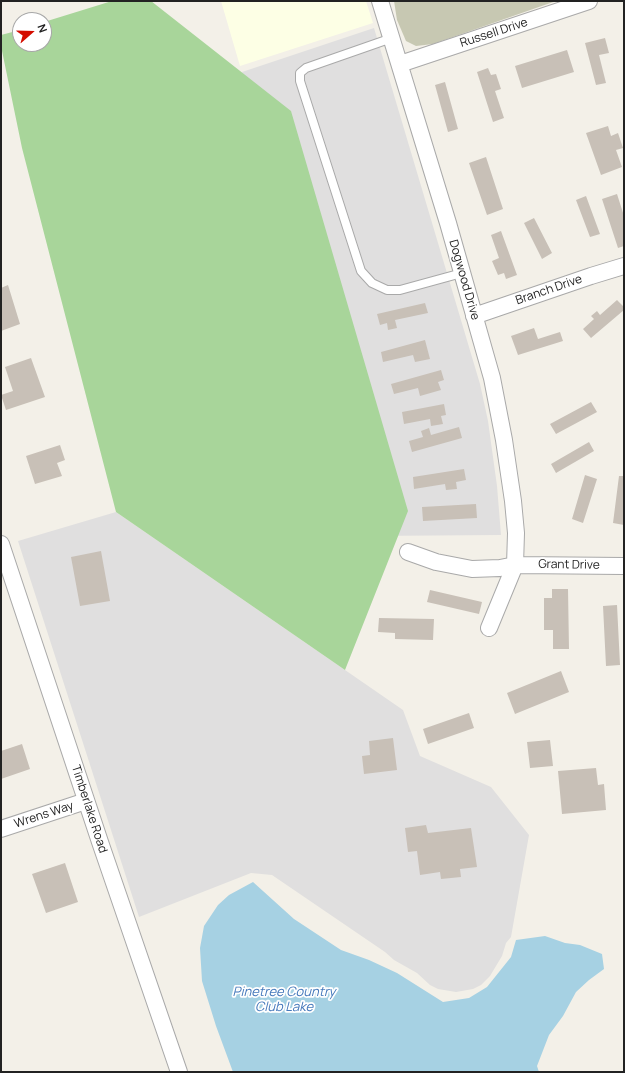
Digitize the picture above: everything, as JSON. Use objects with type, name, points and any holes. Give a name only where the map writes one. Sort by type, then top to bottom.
[{"type":"street","name":"Dogwood Drive","points":[[380,1],[400,64],[492,378],[504,440],[516,533],[515,565],[489,628]]},
{"type":"street","name":"Russell Drive","points":[[400,64],[589,1]]},
{"type":"street","name":"Branch Drive","points":[[474,316],[624,266]]},
{"type":"street","name":"Timberlake Road","points":[[1,544],[86,801],[180,1072]]},
{"type":"street","points":[[408,552],[436,562],[472,569],[500,568],[515,565]]},
{"type":"street","name":"Grant Drive","points":[[515,565],[624,566]]},
{"type":"street","name":"Wrens Way","points":[[1,829],[86,801]]},
{"type":"lane","points":[[392,38],[306,68],[300,73],[300,81],[361,271],[372,283],[387,290],[400,290],[462,273]]},
{"type":"shaded area","points":[[221,1],[366,1],[373,23],[240,66]]},
{"type":"shaded area","points":[[394,1],[556,1],[433,44],[416,46],[406,41],[397,20]]},
{"type":"shaded area","points":[[374,28],[480,384],[488,421],[497,486],[501,535],[366,536],[242,72]]},
{"type":"shaded area","points":[[116,512],[403,710],[420,756],[491,787],[529,835],[511,937],[506,943],[502,956],[490,976],[481,985],[473,989],[456,992],[438,989],[430,985],[417,973],[394,960],[385,952],[272,875],[251,873],[139,917],[18,541]]},
{"type":"green space","points":[[112,1],[151,1],[291,111],[408,511],[345,670],[116,512],[22,148],[1,46],[1,35],[12,32],[12,52],[52,52],[52,20]]},
{"type":"water","name":"Pinetree Country Club Lake","points":[[253,882],[294,919],[341,950],[369,960],[397,973],[443,1002],[469,998],[487,987],[511,957],[516,940],[545,936],[565,943],[580,945],[602,954],[604,969],[576,992],[563,1016],[549,1035],[537,1066],[539,1072],[233,1072],[216,1026],[202,981],[200,948],[204,926],[218,905],[229,895]]},
{"type":"building","points":[[605,38],[609,53],[599,55],[606,83],[596,85],[585,43]]},
{"type":"building","points":[[567,50],[574,72],[522,88],[515,66]]},
{"type":"building","points":[[488,68],[491,75],[496,74],[501,89],[495,91],[504,118],[493,122],[477,72]]},
{"type":"building","points":[[445,82],[458,129],[448,132],[435,85]]},
{"type":"building","points":[[608,126],[611,136],[618,133],[623,148],[616,150],[622,167],[601,175],[586,133]]},
{"type":"building","points":[[486,157],[503,209],[487,215],[469,163]]},
{"type":"building","points":[[617,194],[624,216],[624,246],[618,248],[602,199]]},
{"type":"building","points":[[586,196],[600,234],[590,237],[576,200]]},
{"type":"building","points":[[534,218],[552,253],[542,259],[524,223]]},
{"type":"building","points":[[501,231],[517,275],[506,279],[504,273],[498,275],[492,261],[499,258],[491,235]]},
{"type":"building","points":[[8,285],[20,324],[1,331],[1,288]]},
{"type":"building","points":[[617,300],[624,307],[624,310],[591,338],[583,329],[594,319],[591,316],[597,311],[600,315]]},
{"type":"building","points":[[425,303],[428,313],[395,320],[397,328],[388,330],[387,323],[380,325],[377,314]]},
{"type":"building","points":[[534,328],[538,339],[560,332],[563,341],[518,355],[511,336]]},
{"type":"building","points":[[425,340],[430,359],[415,362],[413,355],[383,362],[381,352]]},
{"type":"building","points":[[31,358],[45,397],[6,410],[1,395],[13,391],[5,367]]},
{"type":"building","points":[[441,370],[444,380],[438,382],[441,390],[420,396],[418,388],[394,394],[391,384]]},
{"type":"building","points":[[591,402],[597,412],[556,434],[550,424]]},
{"type":"building","points":[[444,404],[446,415],[441,416],[443,424],[431,426],[430,419],[404,424],[402,412]]},
{"type":"building","points":[[459,427],[462,438],[412,452],[409,441],[423,437],[421,431],[429,428],[431,435]]},
{"type":"building","points":[[589,442],[594,451],[556,473],[551,464]]},
{"type":"building","points":[[60,445],[65,460],[57,463],[62,476],[35,484],[26,456]]},
{"type":"building","points":[[464,469],[466,480],[456,482],[457,489],[446,490],[445,484],[414,489],[413,477]]},
{"type":"building","points":[[585,475],[597,479],[583,523],[572,519]]},
{"type":"building","points":[[619,476],[624,476],[624,525],[613,523]]},
{"type":"building","points":[[476,504],[477,518],[423,521],[422,507]]},
{"type":"building","points":[[101,551],[110,601],[80,606],[71,557]]},
{"type":"building","points":[[552,589],[568,589],[569,649],[553,649],[553,630],[544,630],[544,598],[552,598]]},
{"type":"building","points":[[430,590],[482,602],[479,614],[427,602]]},
{"type":"building","points":[[617,605],[620,665],[606,666],[603,606]]},
{"type":"building","points":[[379,618],[434,619],[433,640],[395,639],[395,633],[378,632]]},
{"type":"building","points":[[561,671],[569,692],[515,714],[507,693]]},
{"type":"building","points":[[469,713],[474,728],[428,744],[423,729]]},
{"type":"building","points":[[393,738],[397,770],[364,774],[362,756],[370,755],[369,741]]},
{"type":"building","points":[[550,740],[553,766],[530,768],[527,742]]},
{"type":"building","points":[[22,744],[30,769],[1,779],[1,751]]},
{"type":"building","points":[[596,768],[598,785],[604,784],[606,810],[562,814],[558,771]]},
{"type":"building","points":[[426,825],[428,833],[471,828],[477,867],[460,869],[461,877],[441,879],[440,872],[420,875],[417,851],[408,852],[405,828]]},
{"type":"building","points":[[65,863],[78,902],[46,913],[32,874]]}]
